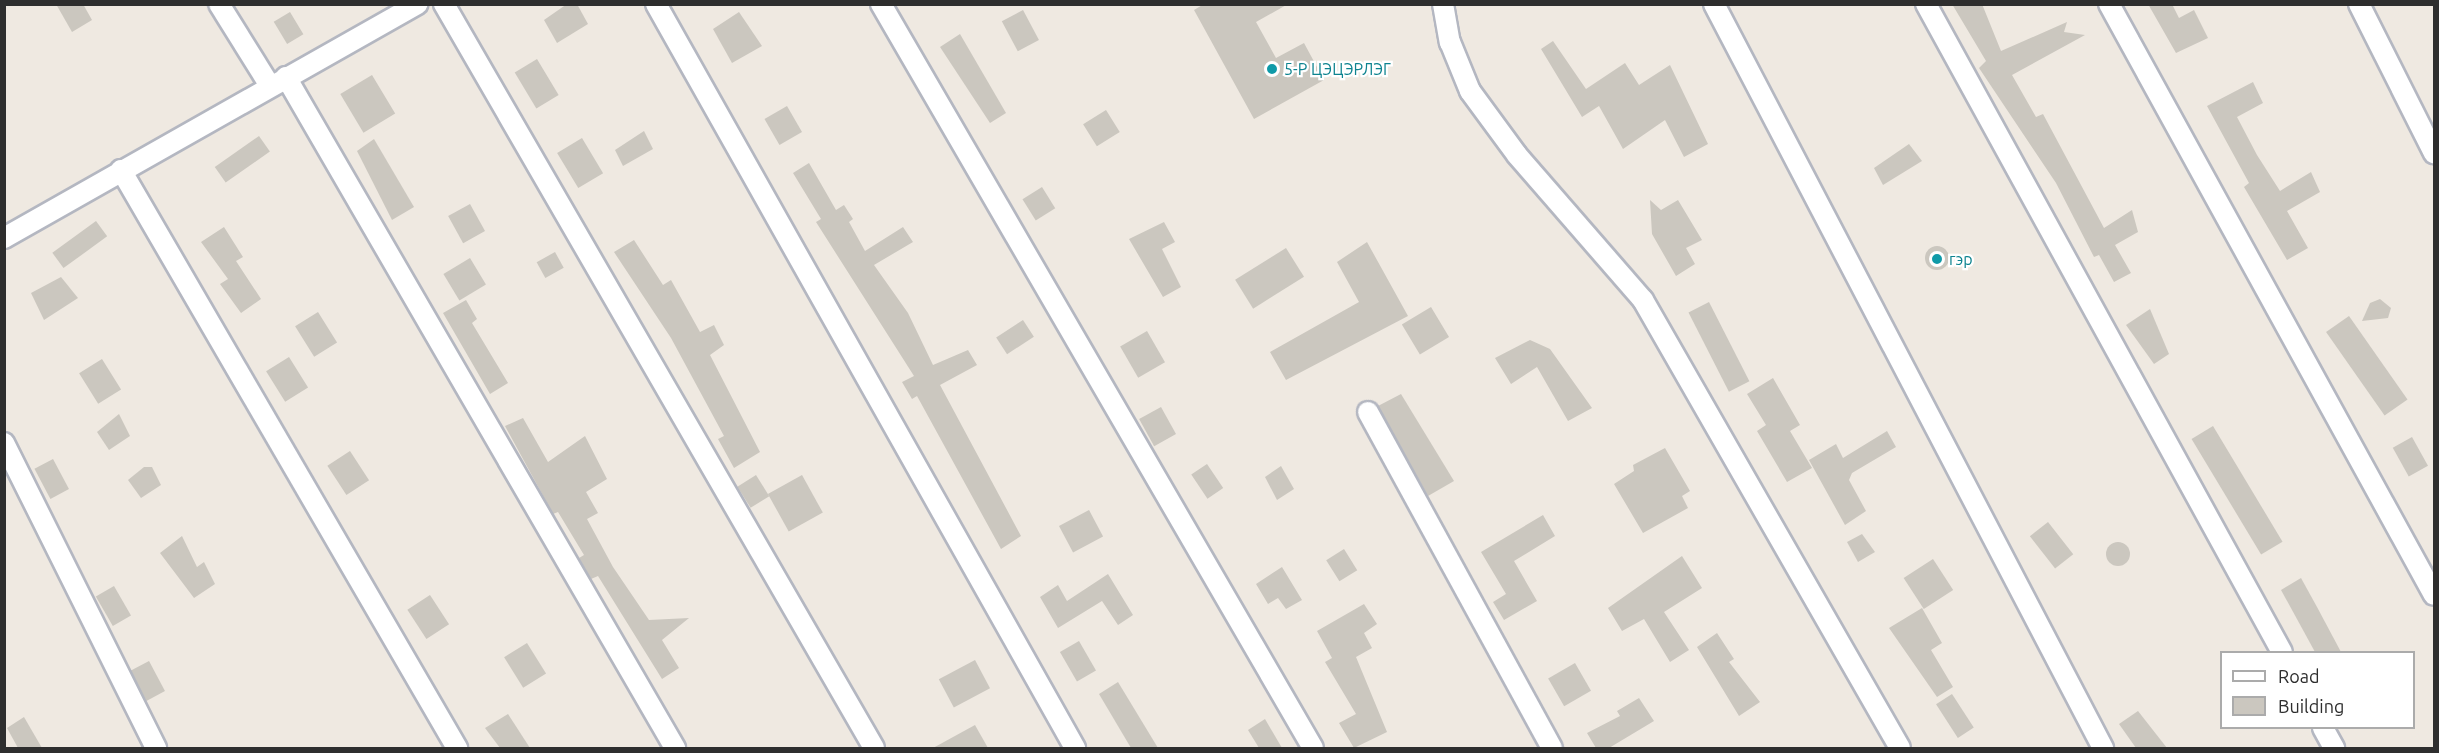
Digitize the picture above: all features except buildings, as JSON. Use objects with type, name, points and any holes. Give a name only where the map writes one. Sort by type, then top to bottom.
[{"type":"street","points":[[219,4],[278,81],[675,748]]},
{"type":"street","points":[[4,238],[417,4]]},
{"type":"street","points":[[444,4],[874,748]]},
{"type":"street","points":[[656,4],[1076,748]]},
{"type":"street","points":[[880,4],[1313,748]]},
{"type":"street","points":[[1443,4],[1450,42],[1470,91],[1517,155],[1644,300],[1900,748]]},
{"type":"street","points":[[1713,4],[2103,748]]},
{"type":"street","points":[[1926,4],[2281,651]]},
{"type":"street","points":[[2109,4],[2434,595]]},
{"type":"street","points":[[2359,4],[2434,153]]},
{"type":"street","points":[[121,170],[457,748]]},
{"type":"street","points":[[1368,412],[1552,748]]},
{"type":"street","points":[[4,443],[156,748]]},
{"type":"street","points":[[2324,729],[2334,748]]},
{"type":"place","name":"5-Р ЦЭЦЭРЛЭГ","points":[[1272,69]]},
{"type":"place","name":"гэр","points":[[1937,259]]}]
